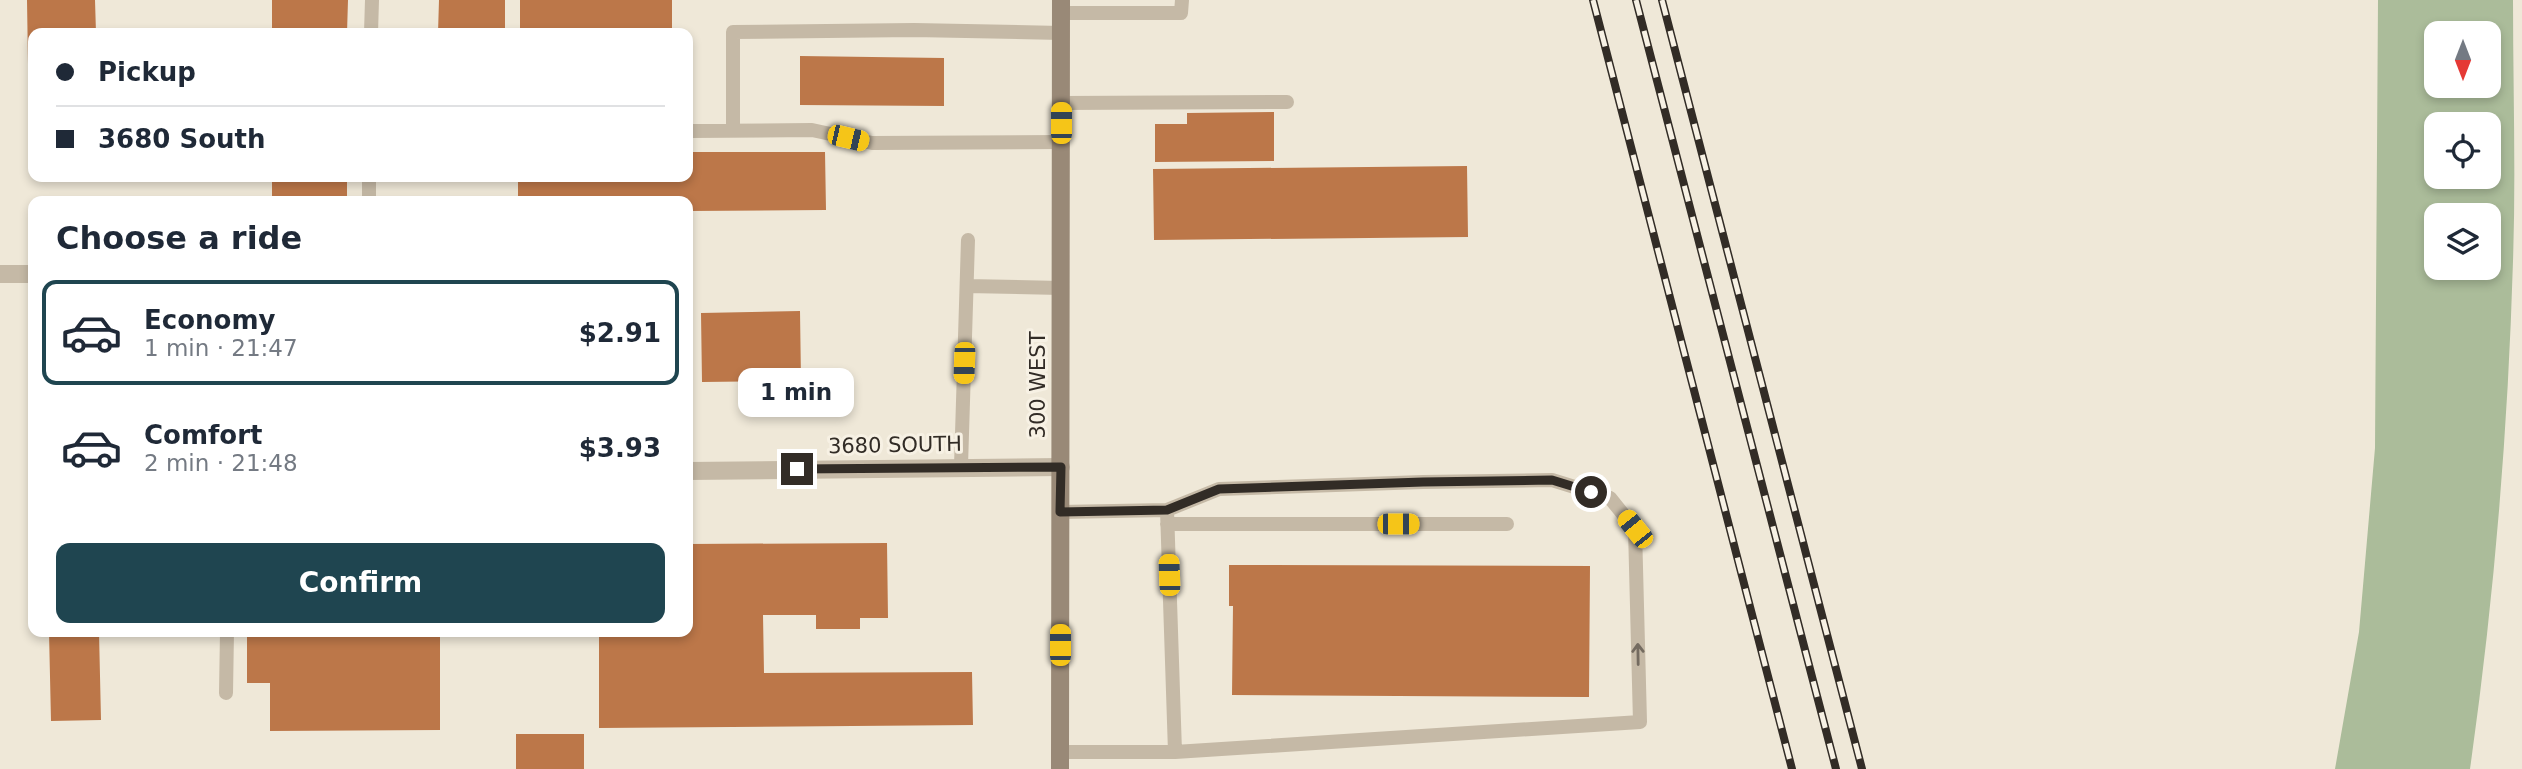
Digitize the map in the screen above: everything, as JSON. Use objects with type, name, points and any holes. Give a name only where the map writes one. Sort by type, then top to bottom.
[{"type":"street","name":"300 WEST","points":[[1060,761],[1061,6]]},
{"type":"street","points":[[0,274],[28,275]]},
{"type":"street","name":"3680 SOUTH","points":[[693,471],[1061,467]]},
{"type":"lane","points":[[371,28],[372,0]]},
{"type":"lane","points":[[1061,6],[1181,13],[1182,0]]},
{"type":"lane","points":[[733,130],[733,32],[914,30],[1006,34],[1061,33]]},
{"type":"lane","points":[[1061,103],[1287,102]]},
{"type":"lane","points":[[693,131],[812,130],[872,144],[1061,142]]},
{"type":"lane","points":[[961,466],[968,240]]},
{"type":"lane","points":[[967,286],[1061,288]]},
{"type":"lane","points":[[1060,761],[1640,722],[1635,529],[1610,498],[1552,480],[1219,489],[1167,517]]},
{"type":"lane","points":[[1060,512],[1167,517],[1507,524]]},
{"type":"lane","points":[[1167,517],[1175,752]]},
{"type":"lane","points":[[226,693],[227,637]]},
{"type":"green space","points":[[2378,0],[2513,0],[2514,228],[2508,388],[2493,579],[2470,769],[2335,769],[2359,632],[2375,448]]},
{"type":"building","points":[[27,0],[95,0],[96,28],[28,28],[28,64]]},
{"type":"building","points":[[272,0],[348,0],[347,28],[272,28]]},
{"type":"building","points":[[439,0],[505,0],[505,28],[438,28]]},
{"type":"building","points":[[520,0],[672,0],[672,28],[520,28]]},
{"type":"building","points":[[800,56],[944,58],[944,106],[800,105]]},
{"type":"building","points":[[1274,112],[1274,161],[1155,162],[1155,124],[1187,124],[1187,113]]},
{"type":"building","points":[[693,152],[825,152],[826,210],[693,211],[693,196],[518,196],[518,182],[693,182]]},
{"type":"building","points":[[1467,166],[1468,237],[1154,240],[1153,169]]},
{"type":"building","points":[[272,182],[347,182],[347,196],[272,196]]},
{"type":"building","points":[[800,311],[801,381],[702,382],[701,313]]},
{"type":"building","points":[[887,543],[888,618],[860,618],[860,629],[816,629],[816,615],[763,615],[764,673],[972,672],[973,725],[599,728],[599,637],[693,637],[693,544]]},
{"type":"building","points":[[1229,565],[1590,566],[1589,697],[1232,695],[1233,606],[1229,606]]},
{"type":"building","points":[[49,637],[99,637],[101,720],[51,721]]},
{"type":"building","points":[[247,637],[440,637],[440,730],[270,731],[270,683],[247,683]]},
{"type":"building","points":[[516,734],[584,734],[584,769],[516,769]]},
{"type":"railway","points":[[1593,0],[1792,769]]},
{"type":"railway","points":[[1636,0],[1836,769]]},
{"type":"railway","points":[[1662,0],[1862,769]]},
{"type":"route","points":[[797,469],[1061,467],[1060,512],[1167,510],[1219,489],[1552,480],[1591,492]]}]
